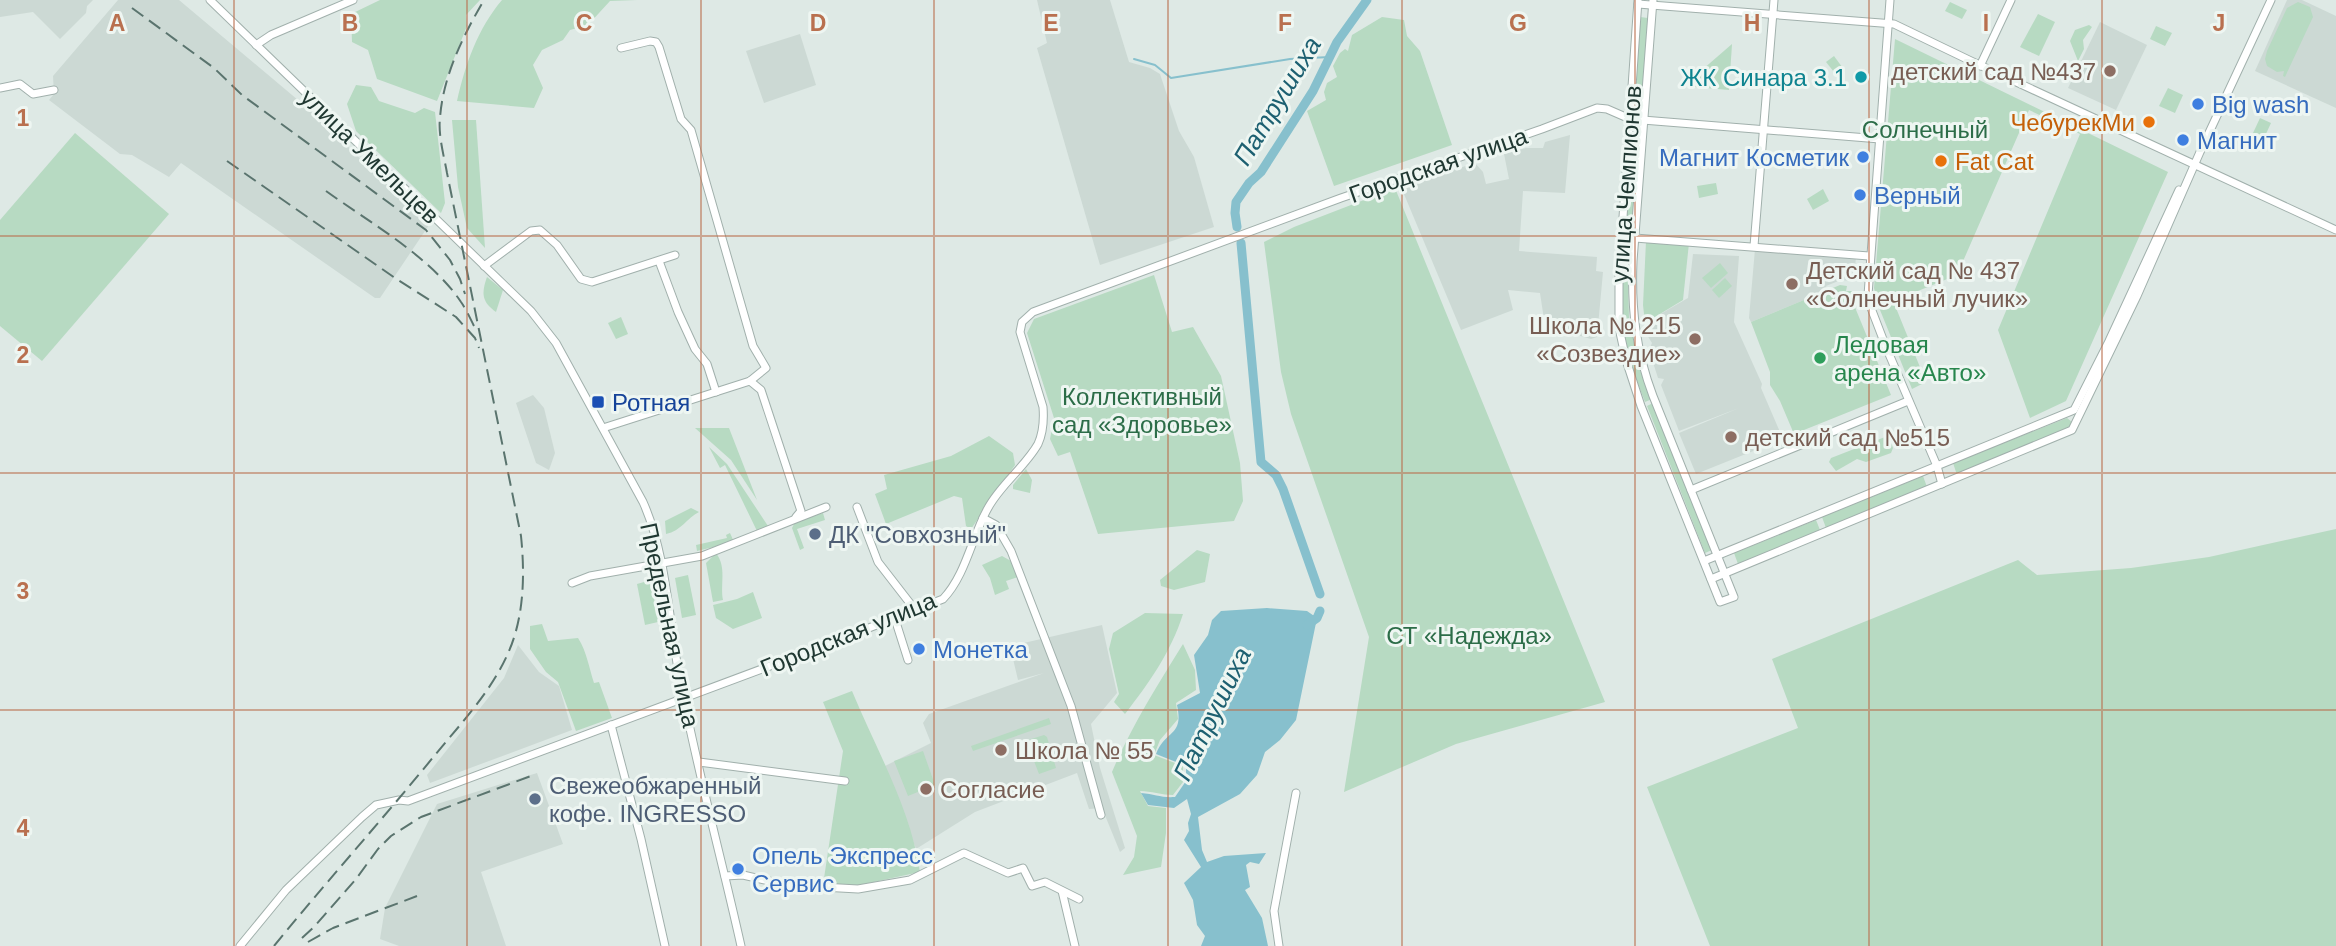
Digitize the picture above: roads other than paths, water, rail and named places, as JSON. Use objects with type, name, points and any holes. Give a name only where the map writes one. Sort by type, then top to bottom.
[{"type":"street","name":"улица Умельцев","points":[[210,0],[484,266]]},
{"type":"street","points":[[256,46],[271,35],[353,0]]},
{"type":"street","points":[[1754,246],[1774,0]]},
{"type":"street","points":[[1890,0],[1868,282],[1871,308],[1942,484]]},
{"type":"street","points":[[1980,66],[2011,0]]},
{"type":"street","points":[[1704,561],[2065,415],[2077,407],[2271,0]]},
{"type":"street","points":[[1638,2],[1899,26],[2336,230]]},
{"type":"street","name":"улица Чемпионов","points":[[1638,2],[1619,275],[1618,316],[1621,340],[1642,406],[1720,602],[1734,597],[1653,396],[1639,353],[1633,322],[1634,238],[1653,3]]},
{"type":"street","points":[[603,428],[750,381],[765,368],[753,346],[691,130],[681,119],[659,47],[656,42],[650,41],[621,48]]},
{"type":"street","points":[[0,88],[20,84],[33,94],[54,90]]},
{"type":"street","name":"Городская улица","points":[[240,946],[286,890],[376,805],[408,801],[916,611],[946,595],[994,499],[1038,443],[1042,430],[1042,407],[1021,341],[1020,327],[1025,318],[1037,310],[1357,192],[1542,130],[1597,108],[1607,109],[1630,119],[1880,139]]},
{"type":"street","points":[[1711,579],[2069,432],[2075,427],[2137,296],[2194,164]]},
{"type":"street","points":[[484,266],[531,231],[540,230],[557,245],[581,278],[592,282],[675,255]]},
{"type":"street","points":[[1634,238],[1870,256]]},
{"type":"street","points":[[659,261],[678,312],[695,349],[707,364],[716,392]]},
{"type":"street","name":"Предельная улица","points":[[484,266],[545,327],[646,508],[660,564],[684,698],[741,946]]},
{"type":"street","points":[[750,381],[761,390],[770,414],[801,511],[796,518]]},
{"type":"street","points":[[1691,490],[1910,405]]},
{"type":"street","points":[[2065,415],[2072,417],[2075,427]]},
{"type":"street","points":[[572,583],[590,576],[702,556],[826,507]]},
{"type":"street","points":[[857,507],[878,562],[916,611]]},
{"type":"street","points":[[983,518],[996,525],[1011,551],[1071,706],[1101,815]]},
{"type":"street","points":[[895,619],[908,660]]},
{"type":"street","points":[[611,725],[665,946]]},
{"type":"street","points":[[699,762],[845,781]]},
{"type":"street","points":[[1279,946],[1274,911],[1296,793]]},
{"type":"street","points":[[725,876],[743,875],[786,885],[858,890],[910,880],[964,853],[1008,873],[1023,868],[1032,886],[1045,882],[1079,899]]},
{"type":"street","points":[[1062,891],[1075,946]]},
{"type":"water","points":[[1267,608],[1307,611],[1317,618],[1296,720],[1280,740],[1265,752],[1257,775],[1240,794],[1198,817],[1202,850],[1207,862],[1224,856],[1266,853],[1259,864],[1250,862],[1246,865],[1250,887],[1245,890],[1262,918],[1268,946],[1201,946],[1205,936],[1197,925],[1193,900],[1184,883],[1201,867],[1184,840],[1189,831],[1191,814],[1187,799],[1174,808],[1148,805],[1141,793],[1175,797],[1186,781],[1186,766],[1156,754],[1176,728],[1179,715],[1177,705],[1200,693],[1194,655],[1208,635],[1212,620],[1221,611]]},
{"type":"waterway","name":"Патрушиха","points":[[1237,227],[1236,202],[1249,183],[1261,172],[1313,91],[1337,42],[1367,0]]},
{"type":"waterway","points":[[1134,59],[1155,65],[1171,78],[1290,59],[1330,57]]},
{"type":"waterway","name":"Патрушиха","points":[[1241,243],[1261,462],[1276,475],[1283,489],[1320,594]]},
{"type":"waterway","name":"Патрушиха","points":[[1307,625],[1317,618],[1320,611]]},
{"type":"railway","points":[[274,946],[476,706],[502,666],[518,624],[523,580],[521,536],[440,131],[442,102],[450,72],[484,0]]},
{"type":"railway","points":[[132,8],[214,68],[242,95],[426,230],[450,260],[465,294]]},
{"type":"railway","points":[[227,161],[395,278],[456,317],[475,338],[479,348]]},
{"type":"railway","points":[[326,191],[398,241],[433,270],[461,302],[474,326]]},
{"type":"railway","points":[[302,938],[391,836],[421,817],[531,776]]},
{"type":"railway","points":[[308,942],[333,928],[417,896]]},
{"type":"place","name":"детский сад №437","points":[[2110,71]]},
{"type":"place","name":"ЖК Синара 3.1","points":[[1861,77]]},
{"type":"place","name":"Big wash","points":[[2198,104]]},
{"type":"place","name":"ЧебурекМи","points":[[2149,122]]},
{"type":"place","name":"Магнит","points":[[2183,140]]},
{"type":"place","name":"Магнит Косметик","points":[[1863,157]]},
{"type":"place","name":"Fat Cat","points":[[1941,161]]},
{"type":"place","name":"Верный","points":[[1860,195]]},
{"type":"place","name":"Детский сад № 437 «Солнечный лучик»","points":[[1792,284]]},
{"type":"place","name":"Школа № 215 «Созвездие»","points":[[1695,339]]},
{"type":"place","name":"Ледовая арена «Авто»","points":[[1820,358]]},
{"type":"place","name":"Ротная","points":[[598,402]]},
{"type":"place","name":"детский сад №515","points":[[1731,437]]},
{"type":"place","name":"ДК \"Совхозный\"","points":[[815,534]]},
{"type":"place","name":"Монетка","points":[[919,649]]},
{"type":"place","name":"Школа № 55","points":[[1001,750]]},
{"type":"place","name":"Согласие","points":[[926,789]]},
{"type":"place","name":"Свежеобжаренный кофе. INGRESSO","points":[[535,799]]},
{"type":"place","name":"Опель Экспресс Сервис","points":[[738,869]]},
{"type":"park label","name":"Солнечный","points":[[1925,129]]},
{"type":"park label","name":"Коллективный сад «Здоровье»","points":[[1142,410]]},
{"type":"park label","name":"СТ «Надежда»","points":[[1469,635]]}]
